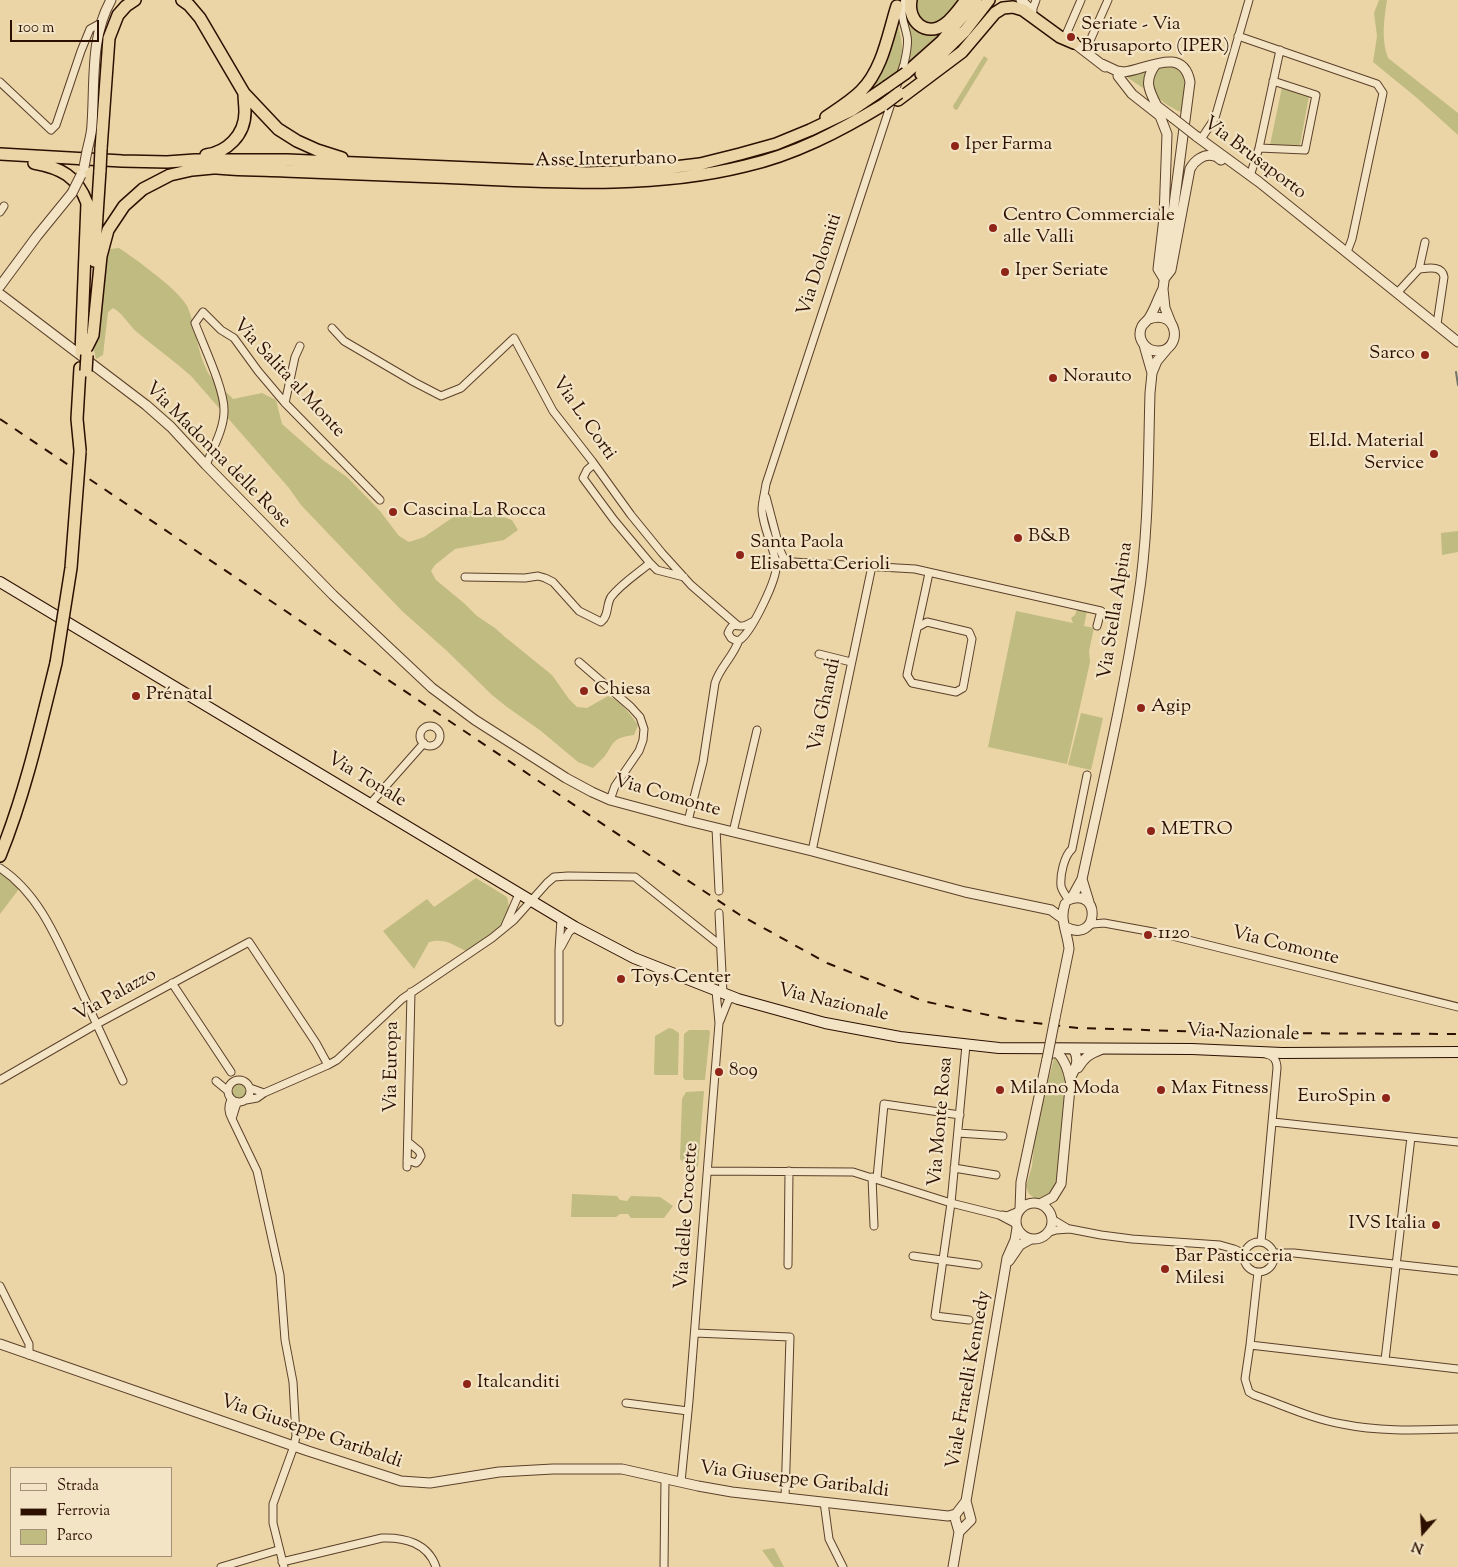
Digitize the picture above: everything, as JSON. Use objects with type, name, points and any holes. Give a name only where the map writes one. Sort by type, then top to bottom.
[{"type":"highway","points":[[1,853],[33,755],[56,663],[71,568],[80,451],[83,369],[109,38],[118,15],[135,0]]},
{"type":"highway","points":[[182,0],[200,18],[244,93],[278,129],[297,141],[342,158],[433,162],[451,167]]},
{"type":"highway","points":[[911,0],[911,14],[914,22],[924,28],[931,29],[946,24],[966,0]]},
{"type":"highway","name":"Asse Interurbano","points":[[451,167],[587,173],[636,171],[700,164],[776,144],[852,110],[886,88],[906,73],[942,40],[976,0]]},
{"type":"highway","name":"Asse Interurbano","points":[[167,162],[216,168],[551,182],[618,182],[703,175],[746,166],[789,152],[883,107],[899,96],[955,41],[989,0]]},
{"type":"highway","points":[[776,144],[790,134],[826,117],[866,87],[878,66],[900,2]]},
{"type":"highway","points":[[899,96],[962,52],[995,13],[1003,8],[1013,7],[1023,10],[1060,37],[1069,40]]},
{"type":"highway","points":[[122,161],[131,156],[194,157],[220,152],[234,141],[242,127],[245,113],[244,93]]},
{"type":"highway","points":[[0,155],[51,166],[66,174],[83,191],[87,203],[85,352]]},
{"type":"highway","points":[[0,155],[122,161],[288,160],[451,167]]},
{"type":"highway","points":[[85,352],[93,335],[101,256],[108,230],[124,206],[143,189],[170,175],[192,170],[216,168]]},
{"type":"main road","name":"Via Tonale","points":[[0,582],[575,927],[634,958],[724,994]]},
{"type":"main road","name":"Via Nazionale","points":[[724,994],[825,1023],[900,1037],[999,1048],[1256,1051],[1280,1058],[1458,1052]]},
{"type":"street","points":[[0,286],[72,193],[82,171],[92,127],[97,39],[101,23],[111,0]]},
{"type":"street","name":"Via Brusaporto","points":[[1012,0],[1016,4],[1026,6],[1246,173],[1398,292],[1458,342]]},
{"type":"street","points":[[1026,6],[1036,0]]},
{"type":"street","points":[[1069,40],[1082,0]]},
{"type":"street","points":[[1085,52],[1108,0]]},
{"type":"street","points":[[1199,138],[1215,118],[1248,0]]},
{"type":"street","name":"Via Dolomiti","points":[[776,561],[762,509],[765,493],[777,450],[904,64],[907,48],[898,17],[900,2]]},
{"type":"street","points":[[0,82],[51,130],[56,126],[81,50],[90,29],[101,23]]},
{"type":"street","points":[[1238,36],[1377,84],[1382,93],[1352,239],[1347,252]]},
{"type":"street","points":[[1164,279],[1171,270],[1190,169],[1193,163],[1199,159],[1214,156],[1231,167],[1246,173],[1259,148],[1280,50]]},
{"type":"street","name":"Via Stella Alpina","points":[[1068,901],[1082,879],[1138,600],[1147,512],[1150,386],[1152,373],[1157,361],[1174,340],[1175,334],[1165,308],[1163,289],[1190,82],[1188,74],[1179,64],[1166,61],[1124,72],[1116,71],[1102,64]]},
{"type":"street","points":[[1156,64],[1150,73],[1148,81],[1157,106]]},
{"type":"street","name":"Via Stella Alpina","points":[[1118,76],[1132,94],[1160,116],[1167,134],[1164,218],[1158,269],[1164,279]]},
{"type":"street","points":[[1259,148],[1305,150],[1316,95],[1273,81]]},
{"type":"street","points":[[1398,292],[1419,269],[1425,242]]},
{"type":"street","points":[[1419,269],[1440,269],[1443,272],[1437,324]]},
{"type":"street","name":"Via Stella Alpina","points":[[1152,373],[1140,332],[1144,323],[1149,319],[1163,289]]},
{"type":"street","name":"Via Madonna delle Rose","points":[[0,294],[146,405],[171,428],[333,595]]},
{"type":"street","name":"Via Salita al Monte","points":[[206,465],[220,429],[225,408],[222,393],[195,323],[203,312],[221,330],[234,338],[285,403],[380,500]]},
{"type":"street","points":[[1149,319],[1160,317],[1171,323]]},
{"type":"street","name":"Via L. Corti","points":[[332,328],[344,341],[441,396],[461,388],[514,338],[547,402],[631,515],[684,577],[739,626]]},
{"type":"street","points":[[1144,345],[1148,349],[1157,351],[1167,348]]},
{"type":"street","points":[[285,403],[295,357],[300,346]]},
{"type":"street","points":[[594,464],[587,470],[583,478],[614,520],[657,570],[684,577]]},
{"type":"street","points":[[765,493],[780,550],[785,561]]},
{"type":"street","points":[[688,821],[703,762],[717,676],[733,654],[738,640],[742,638],[754,621],[773,582],[777,568],[776,561],[915,570],[1101,611],[1098,626]]},
{"type":"street","points":[[466,577],[525,578],[538,576],[545,578],[552,582],[579,611],[601,622],[605,619],[609,600],[616,591],[650,564]]},
{"type":"street","name":"Via Ghandi","points":[[812,851],[872,566]]},
{"type":"street","points":[[918,627],[927,622],[969,632],[972,639],[963,688],[956,692],[912,683],[907,675],[929,573]]},
{"type":"street","name":"Via Comonte","points":[[333,595],[432,688],[452,704],[566,778],[610,800],[965,892],[1051,910]]},
{"type":"street","name":"Via L. Corti","points":[[722,612],[729,629]]},
{"type":"street","points":[[921,613],[927,622]]},
{"type":"street","points":[[726,663],[730,655],[731,644],[731,638],[728,633],[729,629],[754,621]]},
{"type":"street","points":[[739,626],[744,631],[744,634]]},
{"type":"street","points":[[731,638],[738,640]]},
{"type":"street","points":[[819,654],[851,662]]},
{"type":"street","points":[[579,662],[631,707],[640,717],[644,729],[639,751],[615,786],[610,800]]},
{"type":"street","points":[[733,832],[757,730]]},
{"type":"street","points":[[370,804],[424,743]]},
{"type":"street","points":[[1068,901],[1061,888],[1062,875],[1067,853],[1072,849],[1088,776]]},
{"type":"street","points":[[716,828],[719,891]]},
{"type":"street","points":[[0,868],[27,892],[51,928],[123,1081]]},
{"type":"street","points":[[231,1099],[238,1102],[256,1098],[337,1060],[402,999],[492,938],[514,920],[551,879],[558,876],[635,876],[720,945]]},
{"type":"street","name":"Via Stella Alpina","points":[[1082,879],[1091,907]]},
{"type":"street","points":[[504,928],[519,894]]},
{"type":"street","points":[[1091,907],[1091,921],[1086,928],[1073,931],[1051,910],[1079,897],[1091,907],[1104,923]]},
{"type":"street","points":[[1064,923],[1062,910],[1068,901]]},
{"type":"street","name":"Via delle Crocette","points":[[681,1482],[695,1333],[719,1023],[724,994],[719,913]]},
{"type":"street","points":[[559,1022],[561,919]]},
{"type":"street","name":"Viale Fratelli Kennedy","points":[[955,1517],[966,1501],[1007,1258],[1015,1240],[1016,1217],[1021,1195],[1020,1186],[1069,950],[1064,923]]},
{"type":"street","name":"Via Comonte","points":[[1086,928],[1093,924],[1104,923],[1172,936],[1458,1007]]},
{"type":"street","points":[[559,950],[569,932],[575,927]]},
{"type":"street","name":"Viale Fratelli Kennedy","points":[[1069,950],[1086,928]]},
{"type":"street","name":"Via Palazzo","points":[[0,1080],[97,1024],[249,942],[328,1065]]},
{"type":"street","points":[[172,983],[231,1072],[232,1084],[231,1099],[228,1107],[229,1114],[257,1171],[280,1275],[284,1333],[293,1382],[296,1436],[273,1504],[273,1523],[283,1565],[382,1538],[394,1537],[402,1538],[427,1552],[436,1567]]},
{"type":"street","name":"Via Europa","points":[[408,1142],[419,1151],[420,1156],[416,1163],[407,1164],[411,992]]},
{"type":"street","name":"Via delle Crocette","points":[[719,1023],[728,1001],[724,994]]},
{"type":"street","name":"Via Monte Rosa","points":[[966,1045],[951,1202],[935,1316],[969,1320]]},
{"type":"street","name":"Via Nazionale","points":[[1027,1048],[1040,1052],[1058,1053],[1067,1067],[1071,1081]]},
{"type":"street","points":[[1047,1234],[1051,1228],[1053,1205],[1060,1196],[1071,1081],[1069,1061],[1073,1049]]},
{"type":"street","points":[[1071,1081],[1083,1059],[1102,1049]]},
{"type":"street","points":[[1261,1242],[1280,1058]]},
{"type":"street","points":[[232,1084],[243,1080],[250,1088],[264,1093]]},
{"type":"street","points":[[246,1100],[250,1094],[250,1088]]},
{"type":"street","points":[[232,1119],[238,1102]]},
{"type":"street","points":[[874,1226],[874,1177],[884,1104],[960,1115]]},
{"type":"street","points":[[1273,1122],[1458,1142]]},
{"type":"street","points":[[958,1133],[1003,1136]]},
{"type":"street","points":[[1385,1360],[1411,1137]]},
{"type":"street","points":[[954,1168],[996,1175]]},
{"type":"street","points":[[708,1171],[853,1172],[951,1202],[1007,1216],[1027,1204],[1053,1198],[1061,1184]]},
{"type":"street","points":[[788,1265],[789,1171]]},
{"type":"street","points":[[1022,1178],[1027,1194],[1037,1203],[1048,1209],[1052,1217],[1070,1229]]},
{"type":"street","points":[[999,1215],[1017,1226],[1024,1236],[1031,1239]]},
{"type":"street","points":[[1047,1234],[1056,1230],[1070,1229],[1132,1239],[1220,1245],[1245,1254]]},
{"type":"street","name":"Viale Fratelli Kennedy","points":[[1006,1265],[1020,1246],[1031,1239],[1040,1238],[1047,1234]]},
{"type":"street","points":[[1261,1242],[1268,1245],[1274,1253],[1274,1260],[1271,1266],[1265,1271],[1258,1272],[1248,1267],[1245,1261],[1245,1254],[1250,1246],[1256,1243],[1261,1242]]},
{"type":"street","points":[[1274,1253],[1294,1253],[1458,1271]]},
{"type":"street","points":[[913,1256],[978,1265]]},
{"type":"street","points":[[1258,1272],[1245,1379],[1249,1392],[1316,1417],[1342,1424],[1399,1431],[1458,1429]]},
{"type":"street","points":[[0,1286],[29,1344],[29,1355]]},
{"type":"street","points":[[695,1333],[790,1337],[784,1498]]},
{"type":"street","name":"Via Giuseppe Garibaldi","points":[[0,1344],[401,1482],[430,1483],[498,1472],[553,1469],[622,1469],[732,1492],[955,1517]]},
{"type":"street","points":[[1250,1345],[1458,1369]]},
{"type":"street","points":[[626,1403],[688,1411]]},
{"type":"street","points":[[664,1567],[665,1478]]},
{"type":"street","name":"Viale Fratelli Kennedy","points":[[966,1501],[970,1514]]},
{"type":"street","points":[[824,1502],[829,1539],[842,1567]]},
{"type":"street","points":[[955,1517],[965,1510],[970,1514],[971,1520],[959,1532]]},
{"type":"street","points":[[955,1517],[961,1526],[967,1525]]},
{"type":"street","points":[[952,1567],[959,1532],[955,1517]]},
{"type":"street","points":[[221,1567],[278,1550]]},
{"type":"green space","points":[[915,0],[963,0],[948,18],[930,26],[916,17]]},
{"type":"green space","points":[[1379,0],[1387,0],[1384,37],[1388,58],[1458,113],[1458,135],[1373,62],[1377,36],[1374,13]]},
{"type":"green space","points":[[907,4],[910,21],[948,29],[910,63],[911,41],[905,15]]},
{"type":"green space","points":[[895,25],[898,25],[902,49],[898,73],[855,101]]},
{"type":"green space","points":[[984,56],[988,59],[957,110],[954,109],[953,106]]},
{"type":"green space","points":[[1169,65],[1181,73],[1184,78],[1185,91],[1181,112],[1157,97],[1153,88],[1152,78],[1156,69]]},
{"type":"green space","points":[[1145,70],[1148,71],[1146,90],[1128,78],[1129,75]]},
{"type":"green space","points":[[1282,87],[1309,96],[1300,145],[1270,145]]},
{"type":"green space","points":[[119,248],[157,276],[184,301],[191,316],[204,363],[209,375],[215,382],[233,399],[262,393],[276,400],[282,424],[324,461],[347,477],[380,511],[399,536],[409,542],[424,537],[455,516],[468,511],[491,513],[512,520],[518,530],[504,540],[455,549],[435,565],[431,571],[436,580],[477,616],[495,628],[552,675],[577,707],[587,708],[608,696],[617,701],[638,725],[634,735],[622,737],[616,741],[593,768],[578,762],[541,731],[492,695],[402,611],[301,505],[289,488],[191,376],[138,333],[113,308],[108,312],[103,355],[96,359],[94,350],[101,319],[105,263],[110,249]]},
{"type":"green space","points":[[1458,531],[1458,552],[1442,555],[1441,533]]},
{"type":"green space","points":[[1077,609],[1087,611],[1084,626],[1094,628],[1089,651],[1090,662],[1067,764],[988,747],[1016,611],[1073,623],[1071,618],[1075,615]]},
{"type":"green space","points":[[1081,713],[1103,718],[1091,770],[1068,765]]},
{"type":"green space","points":[[0,873],[19,889],[0,914]]},
{"type":"green space","points":[[476,878],[507,897],[509,907],[503,923],[490,936],[466,951],[444,941],[429,942],[414,969],[383,931],[427,899],[434,907]]},
{"type":"green space","points":[[669,1028],[679,1033],[678,1075],[656,1075],[654,1074],[655,1036]]},
{"type":"green space","points":[[689,1030],[709,1030],[710,1032],[705,1080],[685,1080],[683,1077],[684,1034]]},
{"type":"green space","points":[[1055,1055],[1061,1060],[1067,1082],[1056,1190],[1039,1201],[1029,1194],[1026,1186],[1032,1166],[1034,1145],[1044,1096]]},
{"type":"green space","points":[[236,1084],[242,1084],[246,1091],[242,1098],[236,1098],[232,1094],[232,1088]]},
{"type":"green space","points":[[704,1091],[698,1167],[683,1162],[680,1159],[682,1099],[686,1092]]},
{"type":"green space","points":[[572,1194],[617,1196],[620,1200],[627,1201],[631,1196],[660,1197],[673,1206],[664,1218],[631,1218],[628,1214],[620,1214],[616,1217],[571,1217]]},
{"type":"green space","points":[[774,1548],[784,1567],[774,1567],[762,1550]]},
{"type":"waterway","points":[[1456,372],[1458,385]]},
{"type":"railway","points":[[0,419],[740,915],[827,963],[923,1001],[1011,1020],[1078,1028],[1247,1033],[1458,1034]]},
{"type":"place","name":"Seriate - Via Brusaporto (IPER)","points":[[1071,37]]},
{"type":"place","name":"Iper Farma","points":[[955,146]]},
{"type":"place","name":"Centro Commerciale alle Valli","points":[[993,228]]},
{"type":"place","name":"Iper Seriate","points":[[1005,272]]},
{"type":"place","name":"Sarco","points":[[1425,355]]},
{"type":"place","name":"Norauto","points":[[1053,378]]},
{"type":"place","name":"El.Id. Material Service","points":[[1434,454]]},
{"type":"place","name":"Cascina La Rocca","points":[[393,512]]},
{"type":"place","name":"B&B","points":[[1018,538]]},
{"type":"place","name":"Santa Paola Elisabetta Cerioli","points":[[740,555]]},
{"type":"place","name":"Chiesa","points":[[584,691]]},
{"type":"place","name":"Prénatal","points":[[136,696]]},
{"type":"place","name":"Agip","points":[[1141,708]]},
{"type":"place","name":"METRO","points":[[1151,831]]},
{"type":"place","name":"1120","points":[[1148,935]]},
{"type":"place","name":"Toys Center","points":[[621,979]]},
{"type":"place","name":"809","points":[[719,1072]]},
{"type":"place","name":"Milano Moda","points":[[1000,1090]]},
{"type":"place","name":"Max Fitness","points":[[1161,1090]]},
{"type":"place","name":"EuroSpin","points":[[1386,1098]]},
{"type":"place","name":"IVS Italia","points":[[1436,1225]]},
{"type":"place","name":"Bar Pasticceria Milesi","points":[[1165,1269]]},
{"type":"place","name":"Italcanditi","points":[[467,1384]]}]
